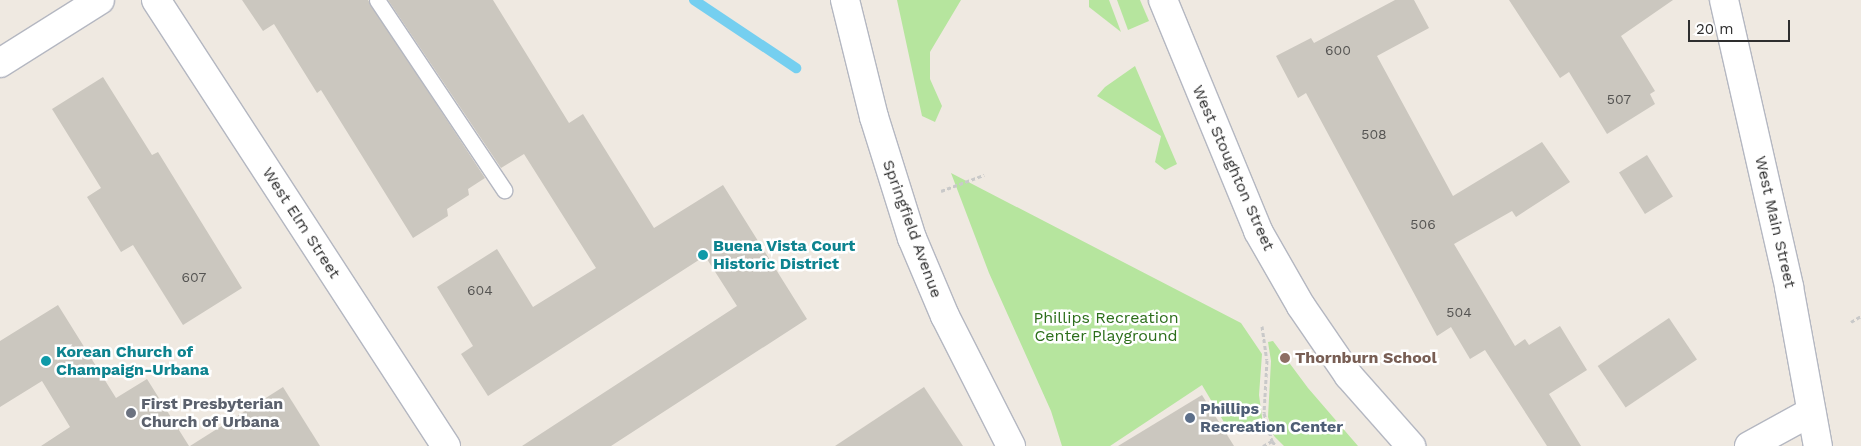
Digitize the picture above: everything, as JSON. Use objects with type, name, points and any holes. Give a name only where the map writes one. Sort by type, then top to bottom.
[{"type":"street","points":[[0,63],[100,0]]},
{"type":"street","name":"West Elm Street","points":[[156,0],[446,446]]},
{"type":"street","name":"Springfield Avenue","points":[[845,0],[874,118],[912,238],[944,316],[1011,446]]},
{"type":"street","name":"West Stoughton Street","points":[[1163,0],[1258,231],[1301,306],[1349,376],[1411,446]]},
{"type":"street","name":"West Main Street","points":[[1724,0],[1790,287],[1818,446]]},
{"type":"street","points":[[1749,446],[1811,412]]},
{"type":"lane","points":[[377,0],[504,190]]},
{"type":"path","points":[[941,191],[984,175]]},
{"type":"path","points":[[1851,322],[1861,316]]},
{"type":"path","points":[[1262,326],[1267,360],[1264,413],[1272,441],[1276,446]]},
{"type":"path","points":[[1263,446],[1272,441]]},
{"type":"green space","points":[[897,0],[961,0],[930,52],[930,79],[942,106],[935,122],[922,116]]},
{"type":"green space","points":[[1089,0],[1109,0],[1121,32],[1089,7]]},
{"type":"green space","points":[[1117,0],[1140,0],[1149,21],[1128,30]]},
{"type":"green space","points":[[1135,66],[1177,164],[1165,170],[1155,162],[1161,136],[1097,96],[1105,87]]},
{"type":"green space","name":"Phillips Recreation Center Playground","points":[[951,173],[1241,323],[1262,354],[1259,395],[1263,424],[1247,434],[1240,428],[1231,434],[1202,385],[1110,446],[1062,446],[1051,411],[989,273]]},
{"type":"green space","points":[[1273,341],[1308,388],[1358,446],[1284,446],[1274,436],[1268,417],[1271,361],[1268,342]]},
{"type":"building","points":[[242,0],[368,0],[485,178],[468,189],[469,195],[447,209],[448,216],[413,238],[321,90],[317,93],[274,24],[263,31]]},
{"type":"building","points":[[388,0],[493,0],[569,123],[583,114],[654,228],[723,185],[807,319],[611,446],[522,446],[737,306],[705,256],[488,396],[461,354],[473,346],[437,287],[497,249],[533,307],[596,268],[524,154],[501,168]]},
{"type":"building","points":[[1395,0],[1414,0],[1429,28],[1377,56],[1453,196],[1542,142],[1570,182],[1516,217],[1512,211],[1454,244],[1515,346],[1525,339],[1529,345],[1560,326],[1587,370],[1549,394],[1581,446],[1547,446],[1485,350],[1470,359],[1451,327],[1437,336],[1306,93],[1298,98],[1276,56],[1311,38],[1314,43]]},
{"type":"building","points":[[1509,0],[1673,0],[1621,36],[1655,91],[1650,94],[1655,104],[1607,134],[1569,72],[1560,78]]},
{"type":"building","points":[[103,77],[152,155],[158,152],[242,288],[183,325],[133,245],[121,252],[87,197],[101,188],[52,109]]},
{"type":"building","points":[[1647,155],[1673,197],[1645,214],[1619,172]]},
{"type":"building","name":"Korean Church of Champaign-Urbana","points":[[58,305],[116,398],[147,379],[189,446],[41,446],[70,427],[42,381],[0,407],[0,341]]},
{"type":"building","points":[[1669,318],[1697,359],[1626,408],[1598,366]]},
{"type":"building","points":[[283,387],[320,446],[190,446]]},
{"type":"building","points":[[924,387],[963,446],[835,446]]},
{"type":"building","name":"Phillips Recreation Center","points":[[1202,395],[1234,446],[1118,446]]},
{"type":"waterway","points":[[694,0],[796,68]]},
{"type":"place","name":"Buena Vista Court Historic District","points":[[703,255]]},
{"type":"place","name":"Thornburn School","points":[[1285,358]]},
{"type":"place","name":"Korean Church of Champaign-Urbana","points":[[46,361]]},
{"type":"place","name":"First Presbyterian Church of Urbana","points":[[131,413]]},
{"type":"place","name":"Phillips Recreation Center","points":[[1190,418]]}]
